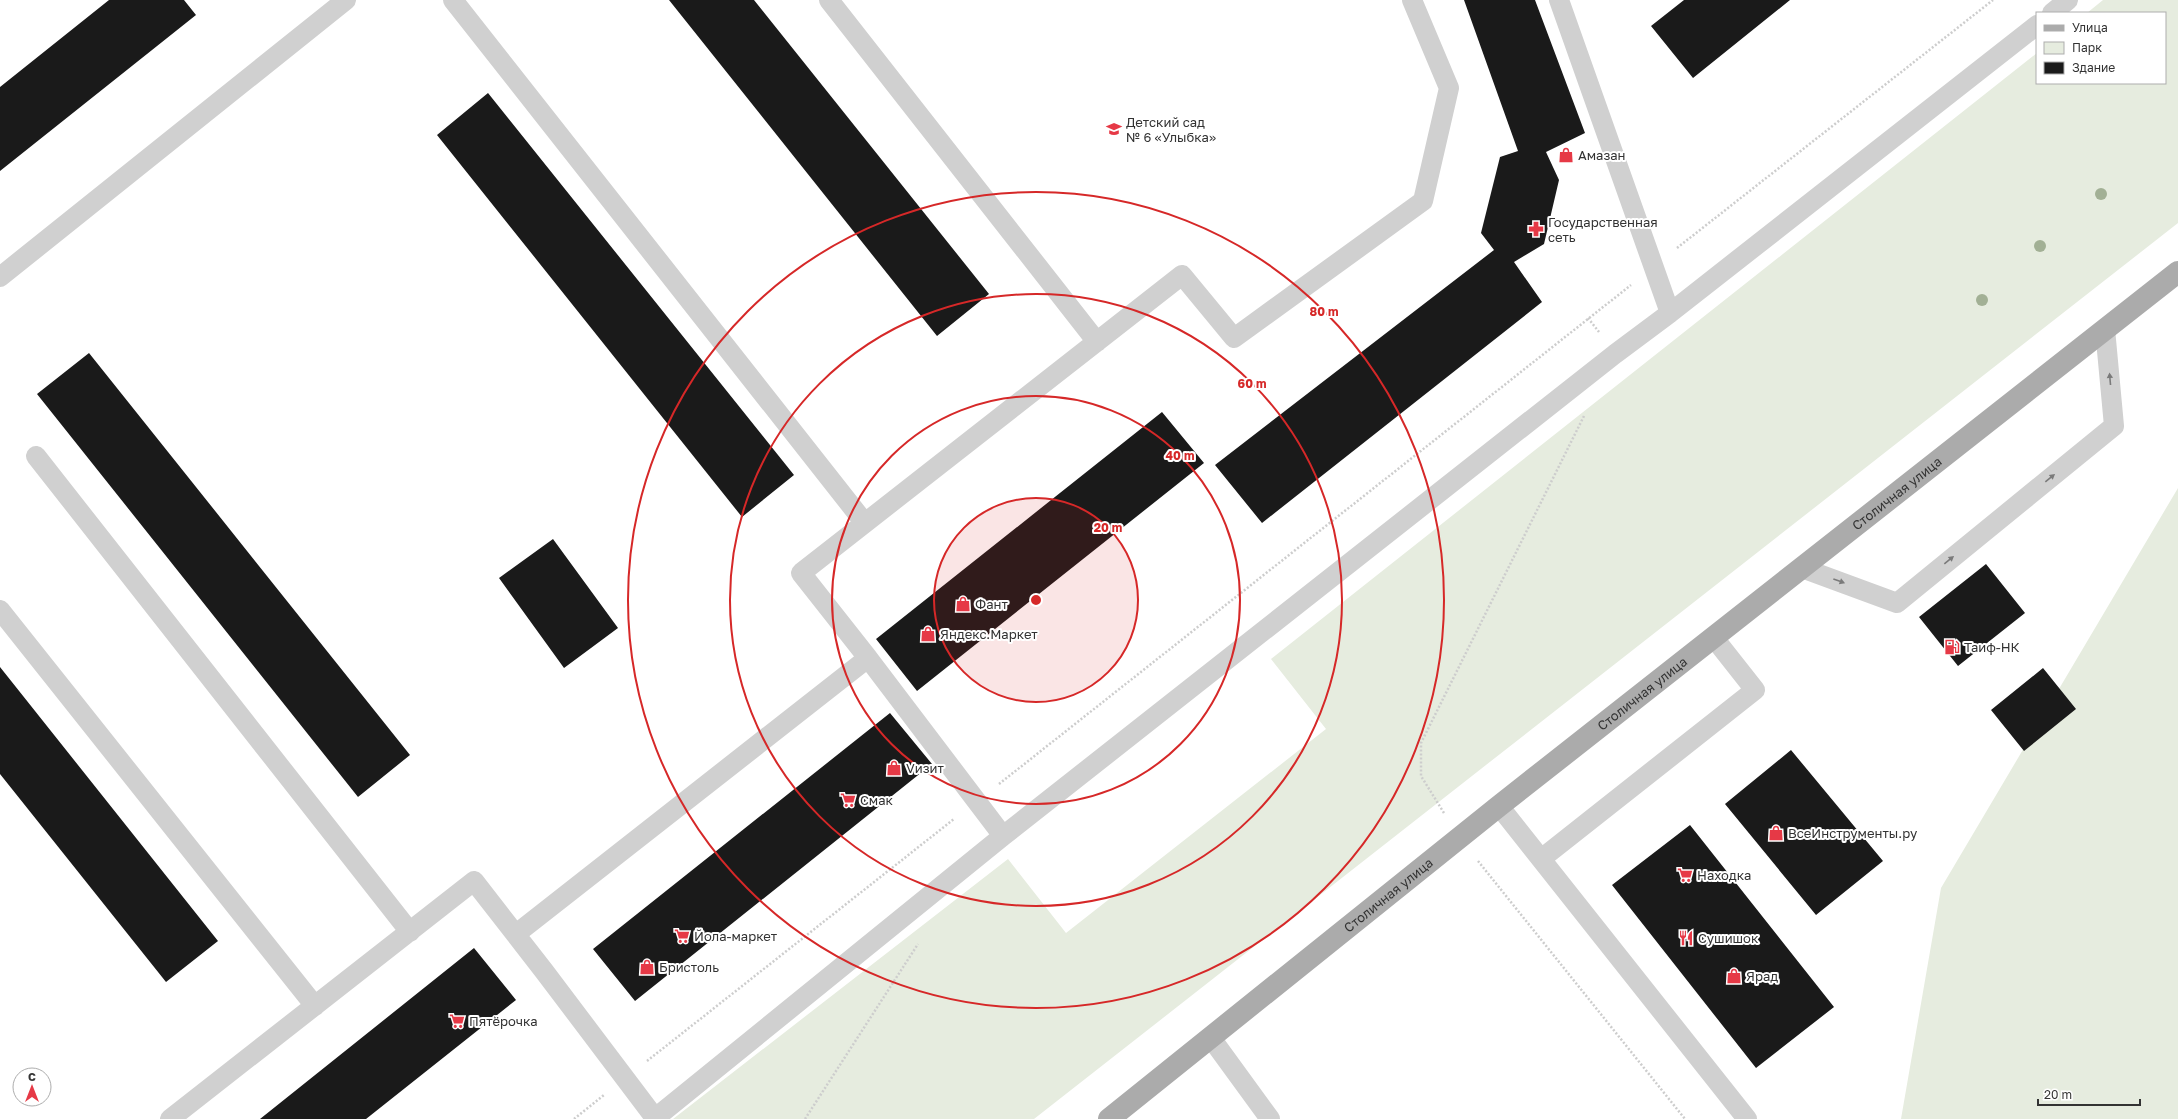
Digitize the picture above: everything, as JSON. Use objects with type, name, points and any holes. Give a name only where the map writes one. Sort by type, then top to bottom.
[{"type":"main road","name":"Столичная улица","points":[[1109,1119],[1499,806],[2178,272]]},
{"type":"lane","points":[[0,277],[346,0]]},
{"type":"lane","points":[[453,0],[864,522]]},
{"type":"lane","points":[[829,0],[1097,342]]},
{"type":"lane","points":[[1003,836],[868,658],[801,573],[864,522],[1182,275],[1234,338],[1423,201],[1449,88],[1412,0]]},
{"type":"lane","points":[[1559,0],[1670,313]]},
{"type":"lane","points":[[170,1119],[474,881],[625,1078],[654,1119],[1003,836],[1615,354],[1670,313],[2036,26]]},
{"type":"lane","points":[[1802,568],[1897,603],[2114,426],[2105,329]]},
{"type":"lane","points":[[36,456],[410,932]]},
{"type":"lane","points":[[0,610],[315,1006]]},
{"type":"lane","points":[[1541,859],[1755,690],[1714,638]]},
{"type":"lane","points":[[516,934],[868,658]]},
{"type":"lane","points":[[1499,806],[1747,1119]]},
{"type":"lane","points":[[1211,1038],[1270,1119]]},
{"type":"path","points":[[574,1119],[1992,0]]},
{"type":"path","points":[[1588,318],[1615,354]]},
{"type":"path","points":[[1587,410],[1421,743],[1421,776],[1460,838],[1685,1119]]},
{"type":"path","points":[[805,1119],[918,943]]},
{"type":"green space","points":[[2103,0],[2178,0],[2178,223],[1034,1119],[673,1119],[1008,859],[1066,933],[1326,729],[1271,659],[2036,54],[2036,84],[2166,84],[2166,12],[2088,12]]},
{"type":"green space","points":[[2178,488],[2178,1119],[1901,1119],[1941,888]]},
{"type":"building","points":[[109,0],[184,0],[196,15],[0,171],[0,87]]},
{"type":"building","points":[[669,0],[754,0],[989,294],[937,336]]},
{"type":"building","points":[[1464,0],[1535,0],[1585,133],[1546,152],[1559,180],[1544,244],[1514,262],[1542,302],[1262,523],[1215,465],[1494,250],[1481,233],[1500,157],[1518,151]]},
{"type":"building","points":[[1684,0],[1790,0],[1693,78],[1651,26]]},
{"type":"building","points":[[488,93],[794,475],[742,517],[437,135]]},
{"type":"building","points":[[89,353],[410,755],[358,797],[37,394]]},
{"type":"building","points":[[1162,412],[1204,463],[917,691],[876,639]]},
{"type":"building","points":[[553,539],[618,628],[564,668],[499,578]]},
{"type":"building","points":[[1986,564],[2025,613],[1958,666],[1919,617]]},
{"type":"building","points":[[0,667],[218,941],[166,982],[0,774]]},
{"type":"building","points":[[2043,668],[2076,709],[2024,751],[1991,710]]},
{"type":"building","points":[[890,713],[932,764],[635,1001],[593,949]]},
{"type":"building","points":[[1791,750],[1883,861],[1816,915],[1725,804]]},
{"type":"building","points":[[1690,825],[1834,1007],[1756,1068],[1612,885]]},
{"type":"building","points":[[474,948],[516,1000],[366,1119],[260,1119]]},
{"type":"place","name":"Детский сад № 6 «Улыбка»","points":[[1114,129]]},
{"type":"place","name":"Амазан","points":[[1566,155]]},
{"type":"place","name":"Государственная сеть","points":[[1536,229]]},
{"type":"place","name":"Фант","points":[[963,604]]},
{"type":"place","name":"Яндекс.Маркет","points":[[928,634]]},
{"type":"place","name":"Таиф-НК","points":[[1952,647]]},
{"type":"place","name":"Vизит","points":[[894,768]]},
{"type":"place","name":"Смак","points":[[848,800]]},
{"type":"place","name":"ВсеИнструменты.ру","points":[[1776,833]]},
{"type":"place","name":"Находка","points":[[1685,875]]},
{"type":"place","name":"Йола-маркет","points":[[682,936]]},
{"type":"place","name":"Сушишок","points":[[1686,938]]},
{"type":"place","name":"Бристоль","points":[[647,967]]},
{"type":"place","name":"Ярад","points":[[1734,976]]},
{"type":"place","name":"Пятёрочка","points":[[457,1021]]}]
